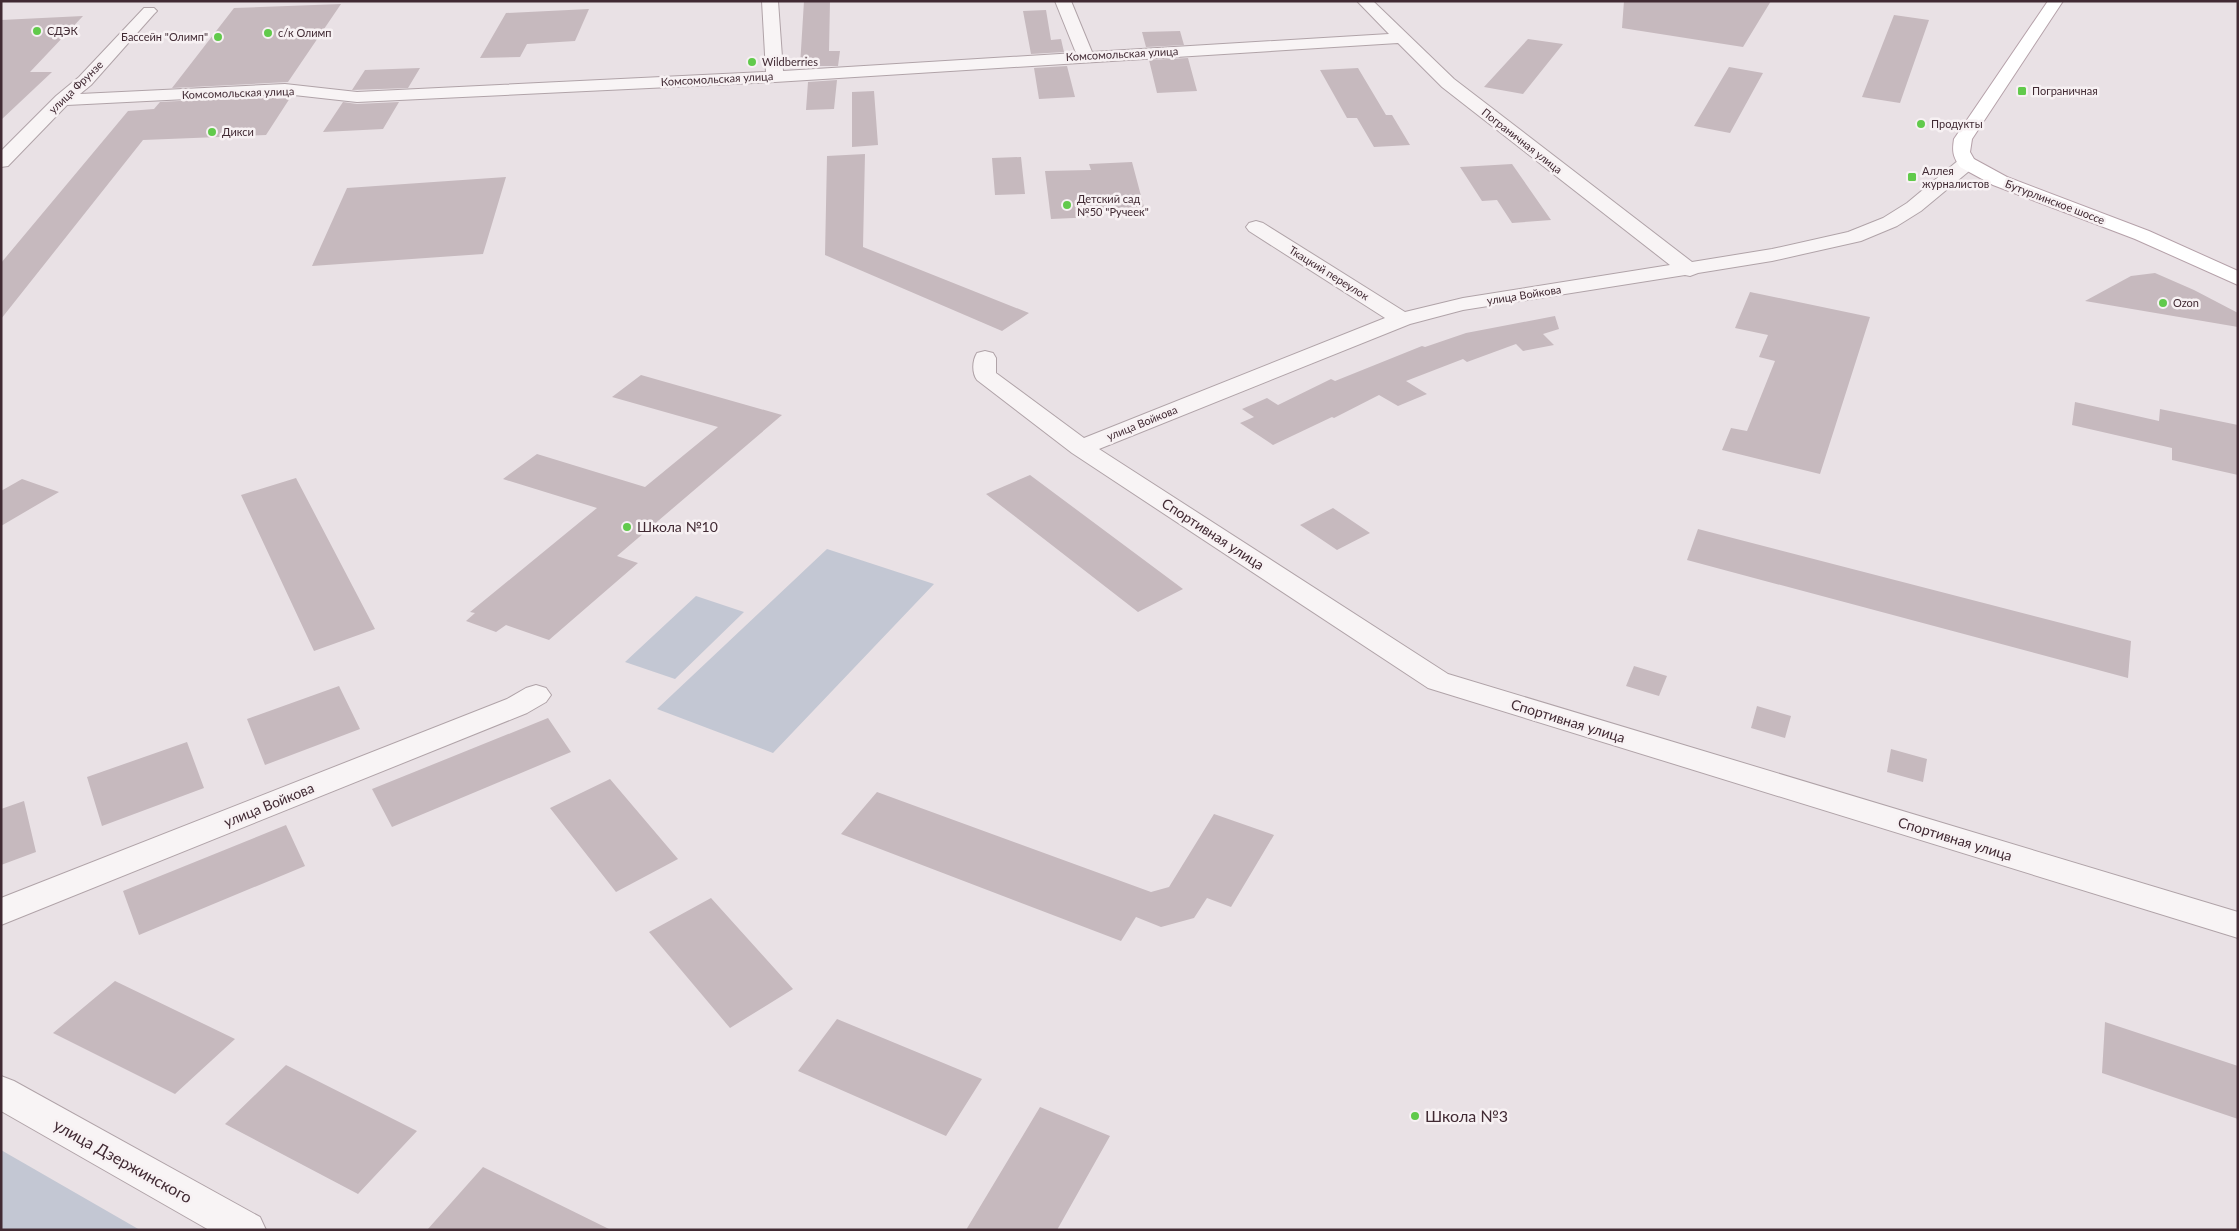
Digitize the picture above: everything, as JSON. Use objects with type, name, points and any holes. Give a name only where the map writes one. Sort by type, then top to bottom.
[{"type":"main road","points":[[1967,163],[1961,152],[1963,140],[2056,1]]},
{"type":"main road","name":"Бутурлинское шоссе","points":[[1967,163],[2000,181],[2142,235],[2238,278]]},
{"type":"street","points":[[770,1],[775,77]]},
{"type":"street","points":[[1063,1],[1085,56]]},
{"type":"street","name":"Пограничная улица","points":[[1364,1],[1464,95],[1690,270]]},
{"type":"street","name":"улица Фрунзе","points":[[1,162],[62,100],[85,81],[149,11]]},
{"type":"street","name":"Комсомольская улица","points":[[62,100],[285,89],[357,97],[775,77],[1085,56],[1402,38]]},
{"type":"street","name":"улица Войкова","points":[[1081,448],[1402,319],[1463,304],[1690,270],[1854,237],[1890,222],[1906,212],[1967,163]]},
{"type":"street","name":"Ткацкий переулок","points":[[1256,227],[1402,319]]},
{"type":"street","name":"Спортивная улица","points":[[985,358],[985,375],[1081,448],[1438,681],[2238,925]]},
{"type":"street","name":"улица Войкова","points":[[1,912],[518,706],[536,695]]},
{"type":"street","name":"улица Дзержинского","points":[[1,1092],[246,1230]]},
{"type":"shaded area","points":[[827,549],[934,584],[773,753],[657,709]]},
{"type":"shaded area","points":[[696,596],[744,612],[675,679],[625,662]]},
{"type":"shaded area","points":[[1,1150],[140,1230],[1,1230]]},
{"type":"building","points":[[804,1],[830,1],[829,51],[840,51],[838,66],[800,66]]},
{"type":"building","points":[[1624,1],[1771,1],[1743,47],[1622,28]]},
{"type":"building","name":"с/к Олимп","points":[[341,4],[288,82],[172,88],[234,8]]},
{"type":"building","points":[[589,9],[575,41],[527,44],[520,57],[480,58],[506,13]]},
{"type":"building","points":[[1046,10],[1051,40],[1061,39],[1064,52],[1031,54],[1023,11]]},
{"type":"building","points":[[1894,15],[1929,20],[1900,103],[1862,97]]},
{"type":"building","points":[[83,16],[30,72],[52,72],[1,120],[1,20]]},
{"type":"building","points":[[1180,31],[1184,45],[1146,47],[1142,32]]},
{"type":"building","points":[[1528,39],[1563,44],[1523,94],[1484,87]]},
{"type":"building","points":[[1188,58],[1197,91],[1157,93],[1149,60]]},
{"type":"building","points":[[1067,66],[1075,97],[1039,99],[1034,68]]},
{"type":"building","points":[[1729,67],[1763,73],[1730,133],[1694,126]]},
{"type":"building","points":[[420,68],[408,88],[352,90],[365,70]]},
{"type":"building","points":[[1358,68],[1386,115],[1392,115],[1410,145],[1374,147],[1357,118],[1347,118],[1320,70]]},
{"type":"building","points":[[837,80],[834,109],[806,110],[808,82]]},
{"type":"building","points":[[874,91],[878,145],[852,147],[852,92]]},
{"type":"building","points":[[278,96],[276,99],[290,98],[266,135],[143,140],[1,319],[1,263],[128,111],[154,109],[160,102]]},
{"type":"building","points":[[343,102],[357,104],[399,102],[383,129],[323,132]]},
{"type":"building","points":[[865,154],[863,247],[1029,313],[1002,331],[825,255],[827,156]]},
{"type":"building","points":[[1021,157],[1025,194],[995,195],[992,158]]},
{"type":"building","points":[[1132,162],[1144,207],[1094,209],[1096,217],[1051,219],[1045,171],[1091,170],[1089,164]]},
{"type":"building","points":[[1512,164],[1551,220],[1512,223],[1497,200],[1482,201],[1460,167]]},
{"type":"building","points":[[506,177],[483,254],[312,266],[347,188]]},
{"type":"building","points":[[2155,273],[2194,290],[2238,313],[2238,327],[2085,301],[2131,276]]},
{"type":"building","points":[[1750,292],[1870,317],[1820,474],[1722,450],[1731,428],[1747,431],[1775,361],[1759,357],[1768,335],[1735,328]]},
{"type":"building","points":[[1555,316],[1559,329],[1543,334],[1554,345],[1523,351],[1516,344],[1467,362],[1463,359],[1406,381],[1427,394],[1398,406],[1379,395],[1334,418],[1332,417],[1273,445],[1240,423],[1254,417],[1242,409],[1267,398],[1278,405],[1331,379],[1335,381],[1422,346],[1425,347],[1466,333]]},
{"type":"building","points":[[641,375],[782,415],[617,556],[638,563],[549,640],[506,625],[496,632],[466,621],[475,613],[470,612],[597,508],[503,479],[537,454],[645,487],[718,427],[612,397]]},
{"type":"building","points":[[2075,402],[2159,421],[2160,409],[2238,425],[2238,475],[2172,460],[2172,448],[2072,425]]},
{"type":"building","points":[[1030,475],[1183,589],[1138,612],[986,494]]},
{"type":"building","points":[[296,478],[375,629],[314,651],[241,495]]},
{"type":"building","points":[[22,479],[59,492],[1,526],[1,491]]},
{"type":"building","points":[[1333,508],[1370,533],[1337,550],[1300,525]]},
{"type":"building","points":[[1698,529],[2131,641],[2128,678],[1687,560]]},
{"type":"building","points":[[1634,666],[1667,676],[1659,696],[1626,686]]},
{"type":"building","points":[[339,686],[360,729],[265,765],[247,719]]},
{"type":"building","points":[[1757,706],[1791,716],[1785,738],[1751,728]]},
{"type":"building","points":[[548,718],[571,752],[392,827],[372,789]]},
{"type":"building","points":[[187,742],[204,788],[102,826],[87,777]]},
{"type":"building","points":[[1891,749],[1927,759],[1923,782],[1887,772]]},
{"type":"building","points":[[610,779],[678,859],[616,892],[550,808]]},
{"type":"building","points":[[877,792],[1151,892],[1169,887],[1214,814],[1274,835],[1231,907],[1207,898],[1194,918],[1161,927],[1136,917],[1121,941],[841,834]]},
{"type":"building","points":[[24,801],[36,852],[1,865],[1,809]]},
{"type":"building","points":[[286,825],[305,866],[139,935],[123,891]]},
{"type":"building","points":[[711,898],[793,989],[730,1028],[649,932]]},
{"type":"building","points":[[115,981],[235,1039],[175,1094],[53,1033]]},
{"type":"building","points":[[837,1019],[982,1079],[946,1136],[798,1071]]},
{"type":"building","points":[[2105,1022],[2238,1066],[2238,1119],[2102,1073]]},
{"type":"building","points":[[286,1065],[417,1131],[358,1194],[225,1124]]},
{"type":"building","points":[[1040,1107],[1110,1136],[1057,1230],[966,1230]]},
{"type":"building","points":[[483,1167],[611,1230],[427,1230]]},
{"type":"place","name":"СДЭК","points":[[37,31]]},
{"type":"place","name":"с/к Олимп","points":[[268,33]]},
{"type":"place","name":"Бассейн \"Олимп\"","points":[[218,37]]},
{"type":"place","name":"Wildberries","points":[[752,62]]},
{"type":"place","name":"Пограничная","points":[[2022,91]]},
{"type":"place","name":"Продукты","points":[[1921,124]]},
{"type":"place","name":"Дикси","points":[[212,132]]},
{"type":"place","name":"Аллея журналистов","points":[[1912,177]]},
{"type":"place","name":"Детский сад №50 \"Ручеек\"","points":[[1067,205]]},
{"type":"place","name":"Ozon","points":[[2163,303]]},
{"type":"place","name":"Школа №10","points":[[627,527]]},
{"type":"place","name":"Школа №3","points":[[1415,1116]]}]
